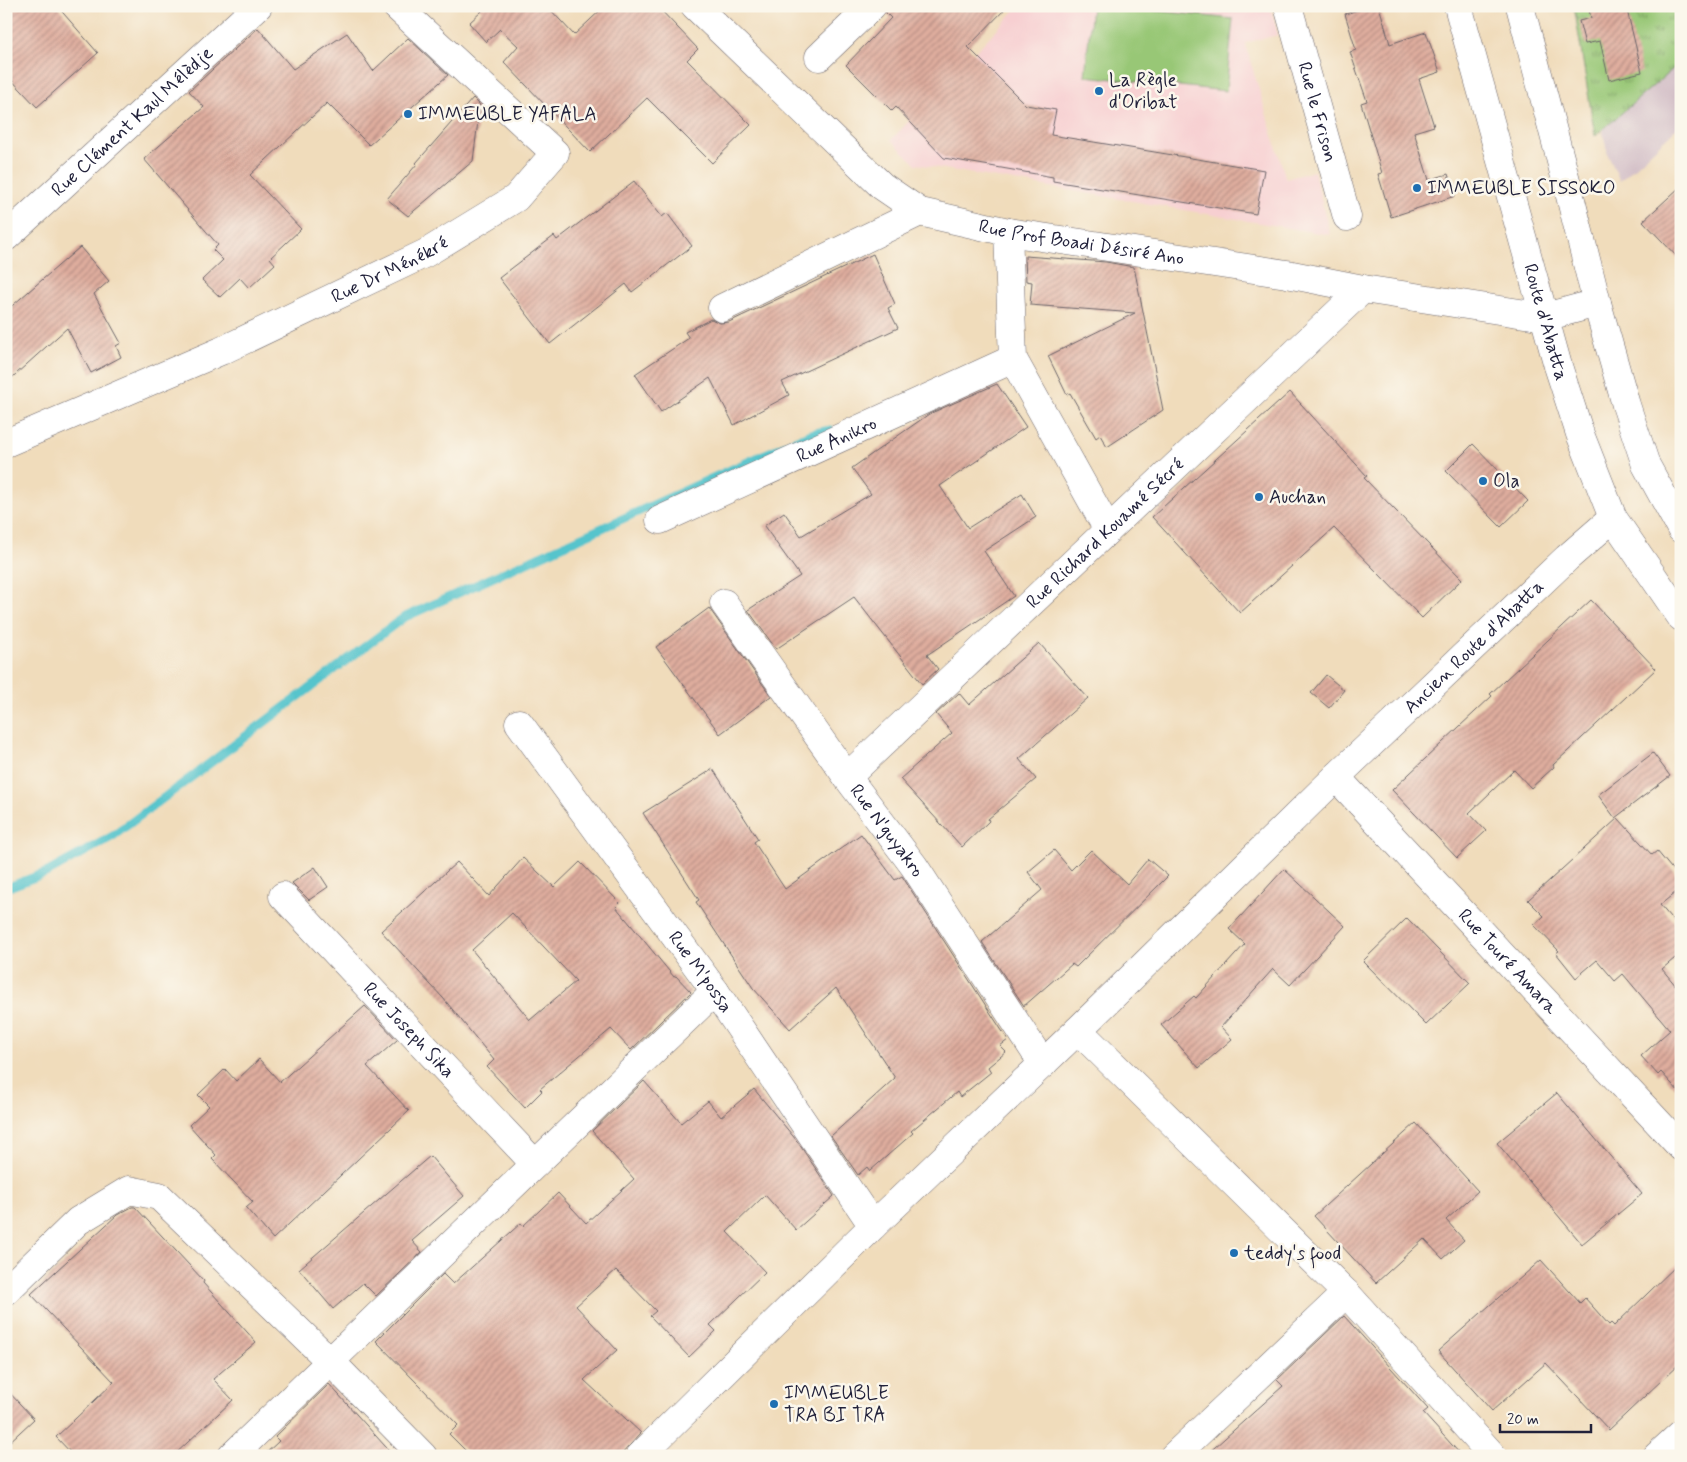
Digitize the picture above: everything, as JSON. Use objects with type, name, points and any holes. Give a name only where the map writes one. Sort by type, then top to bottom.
[{"type":"street","name":"Rue Clément Kaul Mélèdje","points":[[6,237],[258,6]]},
{"type":"street","name":"Rue Dr Ménékré","points":[[6,443],[221,351],[426,254],[516,198],[555,153],[396,6]]},
{"type":"street","name":"Rue Prof Boadi Désiré Ano","points":[[695,6],[882,186],[920,212],[1008,232],[1287,274],[1363,289],[1545,317]]},
{"type":"street","points":[[819,57],[872,6]]},
{"type":"street","name":"Rue le Frison","points":[[1288,6],[1347,217]]},
{"type":"street","name":"Route d'Abatta","points":[[1458,6],[1545,317],[1580,434],[1613,518],[1681,617]]},
{"type":"street","points":[[1520,6],[1597,304],[1626,405],[1646,465],[1681,529]]},
{"type":"street","points":[[722,308],[920,212]]},
{"type":"street","points":[[1008,232],[1013,359],[1108,530]]},
{"type":"street","name":"Rue Richard Kouamé Sécré","points":[[847,777],[1363,289]]},
{"type":"street","points":[[1545,317],[1597,304]]},
{"type":"street","name":"Rue Anikro","points":[[660,520],[1013,359]]},
{"type":"street","name":"Ancien Route d'Abatta","points":[[640,1456],[872,1226],[1043,1064],[1336,777],[1567,558],[1613,518]]},
{"type":"street","name":"Rue N'guyakro","points":[[724,603],[847,777],[914,866],[1043,1064]]},
{"type":"street","name":"Rue M'possa","points":[[519,723],[715,990],[872,1226]]},
{"type":"street","name":"Rue Touré Amara","points":[[1336,777],[1681,1147]]},
{"type":"street","name":"Rue Joseph Sika","points":[[283,896],[535,1164]]},
{"type":"street","points":[[232,1456],[715,990]]},
{"type":"street","points":[[1078,1030],[1346,1293],[1493,1456]]},
{"type":"street","points":[[6,1291],[78,1221],[129,1190],[158,1196],[330,1361],[423,1456]]},
{"type":"street","points":[[1174,1456],[1346,1293]]},
{"type":"street","points":[[1657,1456],[1681,1434]]},
{"type":"shaded area","name":"La Règle d'Oribat","points":[[1019,6],[1270,6],[1278,35],[1245,43],[1286,179],[1314,171],[1330,235],[916,164],[891,140]]},
{"type":"shaded area","points":[[1574,6],[1681,6],[1681,124],[1620,181],[1608,155]]},
{"type":"green space","points":[[1092,6],[1111,6],[1233,19],[1226,91],[1085,76]]},
{"type":"green space","points":[[1574,6],[1681,6],[1681,62],[1595,136]]},
{"type":"building","points":[[6,6],[57,6],[98,53],[37,107],[6,74]]},
{"type":"building","points":[[477,6],[547,6],[574,35],[605,6],[657,6],[698,49],[687,60],[751,125],[712,163],[647,98],[590,152],[504,62],[518,46],[500,29],[486,42],[469,23],[482,11]]},
{"type":"building","points":[[887,6],[1008,6],[968,47],[1026,105],[1056,110],[1051,135],[1264,170],[1256,214],[1053,181],[1053,177],[944,158],[896,107],[892,111],[846,65],[891,18],[886,13]]},
{"type":"building","points":[[1371,6],[1379,6],[1390,44],[1426,32],[1440,72],[1419,79],[1434,126],[1414,132],[1429,180],[1448,174],[1455,196],[1391,217],[1378,174],[1382,173],[1361,103],[1367,101],[1350,52],[1356,50],[1345,14]]},
{"type":"building","points":[[1588,6],[1626,6],[1642,72],[1609,80],[1600,41],[1585,44],[1579,21],[1591,18]]},
{"type":"building","points":[[258,28],[293,69],[347,33],[373,71],[408,38],[448,75],[369,145],[327,103],[250,175],[301,229],[270,258],[275,264],[249,288],[240,278],[220,297],[202,280],[223,260],[213,250],[218,245],[144,159],[204,107],[189,91]]},
{"type":"building","points":[[473,98],[480,105],[473,161],[408,216],[387,199]]},
{"type":"building","points":[[634,181],[662,217],[667,213],[692,246],[632,292],[626,284],[550,344],[499,278],[554,236],[557,240]]},
{"type":"building","points":[[1681,186],[1681,261],[1643,221]]},
{"type":"building","points":[[80,247],[109,281],[94,294],[121,343],[116,346],[121,357],[91,373],[67,328],[6,383],[6,311]]},
{"type":"building","points":[[873,254],[895,304],[888,308],[898,328],[782,382],[789,395],[734,425],[710,378],[661,412],[635,374],[689,338],[685,332],[711,319],[720,323],[729,322]]},
{"type":"building","points":[[1025,256],[1106,262],[1134,267],[1163,410],[1107,447],[1100,435],[1096,438],[1070,393],[1067,395],[1048,356],[1135,313],[1030,305],[1032,282],[1026,281]]},
{"type":"building","points":[[997,384],[1026,427],[940,486],[968,528],[1022,494],[1036,517],[984,551],[1014,596],[927,655],[938,669],[922,684],[854,597],[776,649],[748,610],[800,576],[764,526],[784,512],[801,536],[871,494],[852,468],[929,414]]},
{"type":"building","name":"Auchan","points":[[1290,392],[1367,476],[1364,478],[1462,579],[1422,618],[1334,528],[1240,613],[1152,517]]},
{"type":"building","points":[[1473,444],[1528,501],[1501,527],[1446,471]]},
{"type":"building","points":[[1591,600],[1656,669],[1531,788],[1514,770],[1469,813],[1486,831],[1457,858],[1392,790],[1492,696],[1490,694]]},
{"type":"building","points":[[709,608],[771,696],[720,734],[656,647]]},
{"type":"building","points":[[1039,643],[1088,698],[1019,759],[1036,779],[988,819],[989,821],[962,847],[900,779],[952,733],[936,714],[959,693],[969,705]]},
{"type":"building","points":[[1326,675],[1344,690],[1329,708],[1311,693]]},
{"type":"building","points":[[1653,753],[1670,776],[1615,818],[1598,795]]},
{"type":"building","points":[[713,769],[758,839],[754,842],[785,889],[861,834],[895,880],[902,876],[1008,1040],[1000,1046],[1006,1052],[988,1067],[991,1072],[960,1097],[957,1092],[911,1131],[913,1133],[870,1171],[867,1167],[858,1175],[831,1136],[895,1078],[836,988],[790,1029],[753,988],[696,902],[699,900],[643,813]]},
{"type":"building","points":[[1618,818],[1652,855],[1657,851],[1681,880],[1681,888],[1660,905],[1681,930],[1681,953],[1662,969],[1681,992],[1681,1094],[1661,1072],[1658,1075],[1641,1056],[1670,1030],[1623,974],[1615,981],[1597,960],[1576,978],[1556,953],[1559,951],[1534,925],[1544,916],[1528,900]]},
{"type":"building","points":[[1054,850],[1071,870],[1091,850],[1127,884],[1148,859],[1168,876],[1076,967],[1072,964],[1024,1006],[982,942],[1042,890],[1028,872]]},
{"type":"building","points":[[523,858],[554,887],[580,862],[620,903],[616,907],[674,977],[676,976],[691,992],[631,1050],[611,1029],[540,1089],[542,1091],[525,1108],[487,1067],[494,1060],[443,998],[381,931],[457,862],[489,896]],"holes":[[[512,913],[576,981],[530,1020],[472,950]]]},
{"type":"building","points":[[315,867],[328,887],[309,900],[292,883]]},
{"type":"building","points":[[1284,869],[1345,926],[1290,985],[1273,969],[1221,1027],[1232,1039],[1199,1068],[1161,1025],[1194,996],[1196,998],[1245,944],[1229,929]]},
{"type":"building","points":[[1407,918],[1470,983],[1426,1025],[1363,961]]},
{"type":"building","points":[[365,1006],[397,1040],[367,1066],[409,1111],[273,1239],[246,1208],[253,1202],[212,1159],[216,1155],[189,1125],[209,1106],[198,1095],[225,1069],[236,1081],[259,1059],[280,1082]]},
{"type":"building","points":[[644,1081],[681,1123],[708,1101],[721,1117],[754,1089],[797,1141],[834,1196],[796,1230],[765,1195],[727,1232],[765,1272],[710,1325],[716,1331],[689,1357],[650,1316],[656,1311],[616,1270],[576,1306],[617,1350],[584,1380],[641,1433],[620,1456],[471,1456],[449,1434],[458,1425],[376,1341],[443,1274],[453,1284],[521,1223],[523,1226],[558,1193],[586,1223],[634,1179],[592,1131]]},
{"type":"building","points":[[1557,1093],[1642,1194],[1582,1244],[1497,1143]]},
{"type":"building","points":[[1416,1123],[1478,1191],[1446,1220],[1464,1240],[1443,1259],[1424,1239],[1376,1283],[1314,1216]]},
{"type":"building","points":[[430,1156],[464,1196],[412,1241],[422,1252],[376,1296],[363,1283],[333,1309],[299,1269]]},
{"type":"building","points":[[135,1207],[204,1281],[203,1283],[256,1342],[213,1379],[233,1400],[173,1456],[74,1456],[56,1437],[114,1382],[31,1294],[117,1215]]},
{"type":"building","points":[[1541,1260],[1580,1303],[1585,1298],[1609,1325],[1611,1323],[1614,1326],[1681,1261],[1681,1362],[1609,1430],[1546,1363],[1492,1411],[1438,1351]]},
{"type":"building","points":[[1344,1316],[1428,1409],[1423,1413],[1462,1456],[1205,1456],[1283,1386],[1277,1380]]},
{"type":"building","points":[[329,1384],[394,1456],[263,1456],[279,1441],[275,1437]]},
{"type":"building","points":[[6,1389],[34,1419],[6,1445]]},
{"type":"waterway","points":[[6,888],[48,872],[113,836],[403,618],[810,434],[831,430]]},
{"type":"place","name":"La Règle d'Oribat","points":[[1099,91]]},
{"type":"place","name":"IMMEUBLE YAFALA","points":[[408,114]]},
{"type":"place","name":"IMMEUBLE SISSOKO","points":[[1417,188]]},
{"type":"place","name":"Ola","points":[[1483,481]]},
{"type":"place","name":"Auchan","points":[[1259,497]]},
{"type":"place","name":"teddy's food","points":[[1234,1253]]},
{"type":"place","name":"IMMEUBLE TRA BI TRA","points":[[774,1404]]}]
